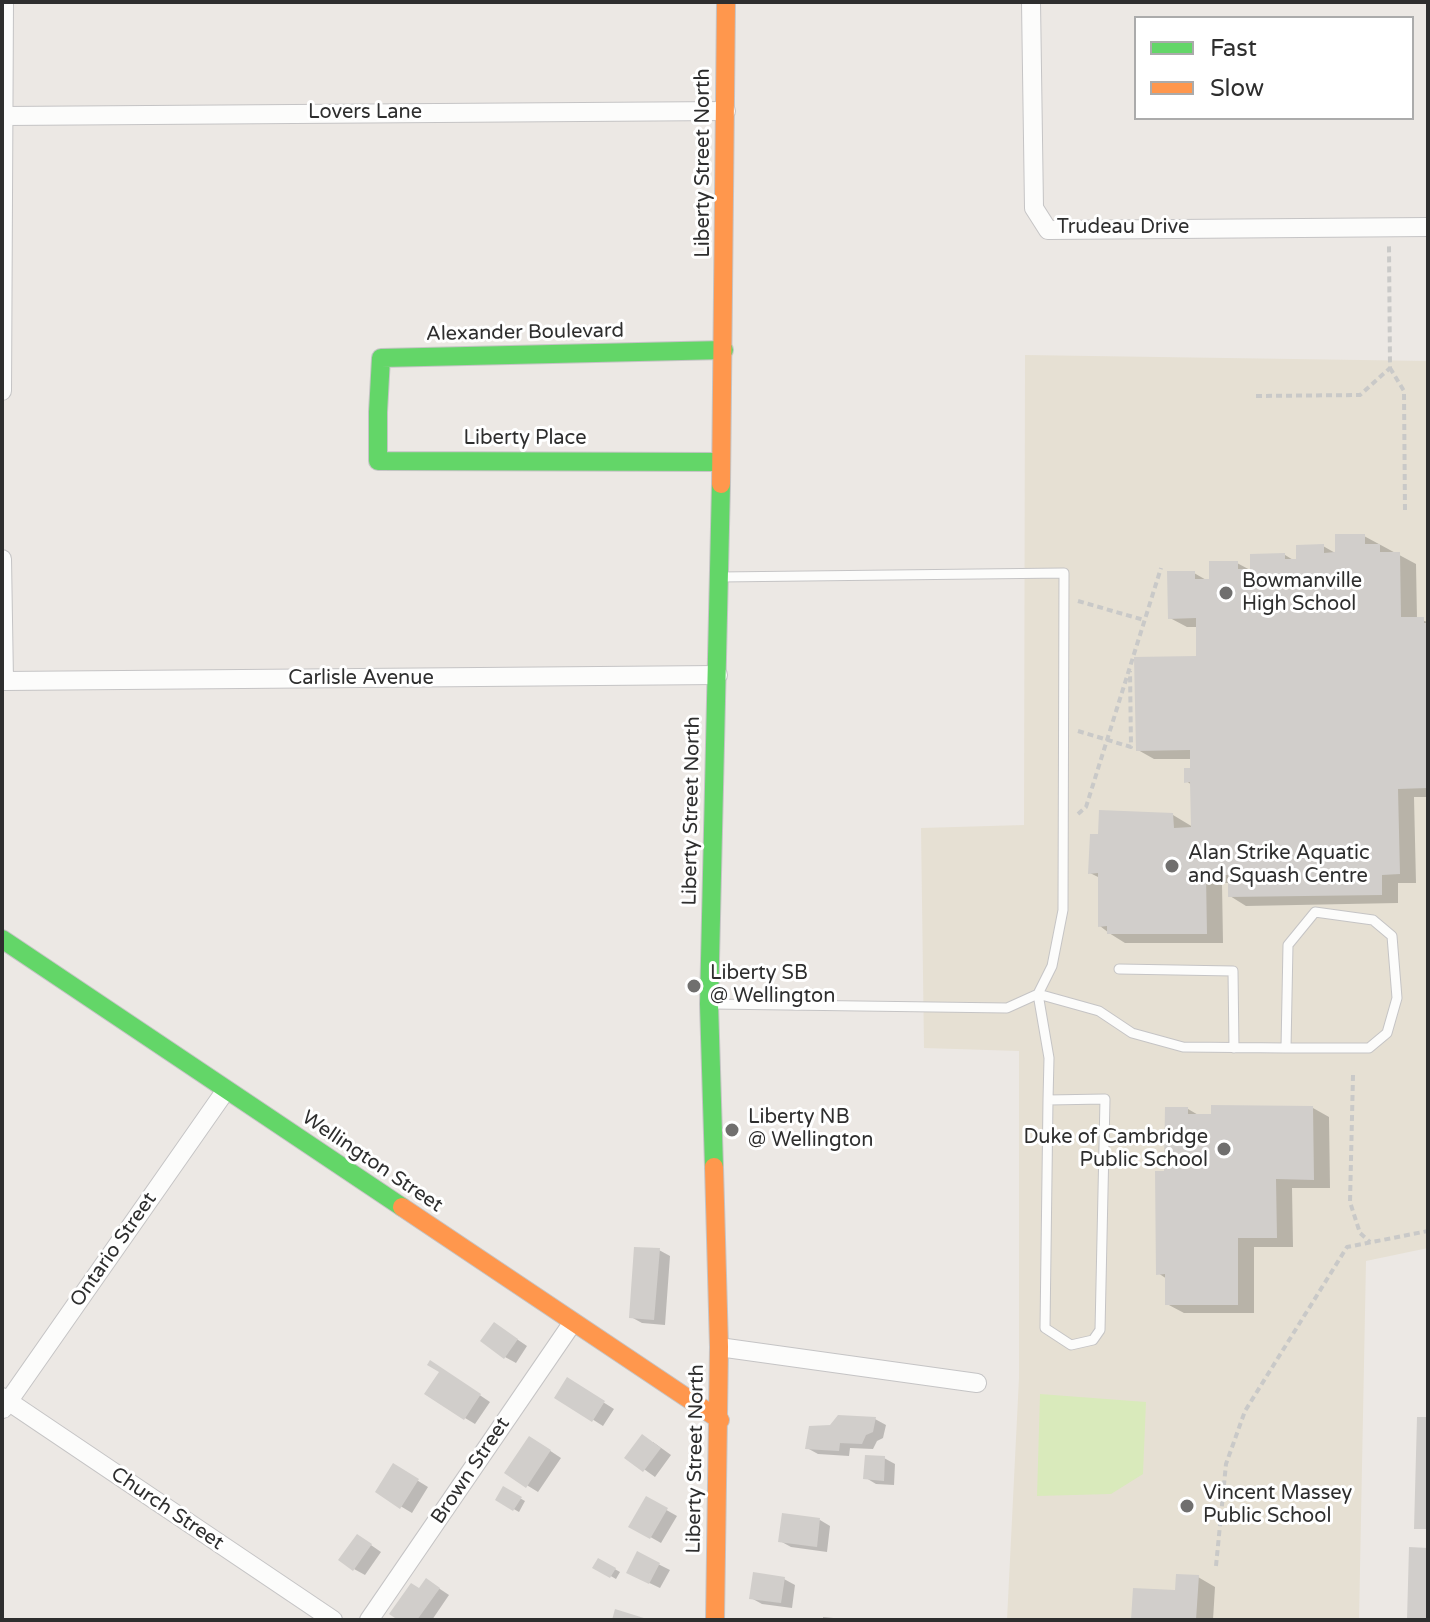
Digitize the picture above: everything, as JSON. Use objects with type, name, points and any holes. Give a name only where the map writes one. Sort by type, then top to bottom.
[{"type":"street","points":[[2,391],[4,2]]},
{"type":"street","name":"Liberty Street North","points":[[715,1620],[720,1420],[709,1004],[724,350],[726,2]]},
{"type":"street","name":"Trudeau Drive","points":[[1031,2],[1034,208],[1048,230],[1428,227]]},
{"type":"street","name":"Lovers Lane","points":[[5,116],[726,111]]},
{"type":"street","name":"Alexander Boulevard","points":[[378,412],[381,358],[724,350]]},
{"type":"street","name":"Liberty Place","points":[[378,412],[378,461],[721,462]]},
{"type":"street","points":[[2,559],[3,682]]},
{"type":"street","name":"Carlisle Avenue","points":[[3,682],[718,675]]},
{"type":"street","name":"Wellington Street","points":[[2,939],[720,1420]]},
{"type":"street","name":"Ontario Street","points":[[4,1403],[226,1090]]},
{"type":"street","name":"Brown Street","points":[[369,1620],[573,1322]]},
{"type":"street","points":[[719,1347],[977,1383]]},
{"type":"street","name":"Church Street","points":[[4,1403],[333,1620]]},
{"type":"lane","points":[[719,577],[1064,573],[1063,910],[1052,966],[1038,994],[1049,1058],[1048,1100],[1045,1328],[1071,1345],[1093,1340],[1100,1330],[1105,1099],[1048,1100]]},
{"type":"lane","points":[[709,1004],[1007,1008],[1038,994],[1099,1011],[1132,1033],[1170,1044],[1234,1048],[1286,1048],[1369,1048],[1387,1033],[1397,998],[1392,936],[1373,920],[1315,912],[1288,945],[1286,1048]]},
{"type":"lane","points":[[1119,969],[1233,971],[1234,1048]]},
{"type":"path","points":[[1389,228],[1390,368],[1404,391],[1405,512]]},
{"type":"path","points":[[1256,396],[1360,395],[1390,368]]},
{"type":"path","points":[[1064,828],[1086,807],[1161,568]]},
{"type":"path","points":[[1064,597],[1144,620]]},
{"type":"path","points":[[1064,727],[1131,747],[1130,665]]},
{"type":"path","points":[[1353,1075],[1350,1202],[1360,1233],[1370,1242]]},
{"type":"path","points":[[1216,1566],[1226,1464],[1245,1411],[1347,1247],[1428,1231]]},
{"type":"shaded area","points":[[1025,355],[1428,361],[1428,1248],[1366,1261],[1359,1620],[1007,1620],[1019,1378],[1019,1051],[924,1048],[921,828],[1024,825]]},
{"type":"green space","points":[[1040,1394],[1146,1402],[1143,1474],[1111,1494],[1037,1496]]},
{"type":"building","points":[[1335,534],[1365,534],[1365,544],[1380,544],[1380,552],[1400,552],[1401,617],[1424,617],[1424,623],[1428,623],[1428,788],[1398,789],[1400,874],[1382,875],[1382,895],[1228,897],[1228,875],[1206,875],[1207,934],[1107,934],[1107,926],[1098,927],[1098,873],[1088,874],[1090,834],[1098,834],[1099,810],[1173,813],[1174,828],[1191,827],[1190,782],[1184,783],[1184,768],[1190,768],[1190,750],[1136,751],[1134,657],[1196,656],[1196,618],[1168,619],[1167,571],[1195,571],[1195,579],[1209,579],[1209,561],[1238,561],[1238,569],[1250,569],[1250,554],[1285,553],[1285,559],[1296,559],[1296,545],[1324,544],[1324,553],[1335,552]]},
{"type":"building","points":[[1211,1105],[1313,1106],[1314,1180],[1276,1179],[1277,1238],[1238,1238],[1238,1305],[1165,1305],[1165,1274],[1156,1275],[1155,1171],[1164,1171],[1165,1107],[1188,1107],[1188,1114],[1211,1114]]},
{"type":"building","points":[[634,1247],[660,1248],[654,1320],[629,1318]]},
{"type":"building","points":[[494,1322],[518,1339],[504,1359],[480,1341]]},
{"type":"building","points":[[430,1360],[481,1394],[464,1420],[424,1394],[439,1372],[427,1365]]},
{"type":"building","points":[[567,1377],[605,1401],[592,1422],[554,1398]]},
{"type":"building","points":[[838,1415],[876,1417],[873,1432],[866,1435],[862,1444],[840,1443],[839,1451],[805,1449],[809,1426],[830,1425]]},
{"type":"building","points":[[1417,1417],[1428,1417],[1428,1529],[1414,1529]]},
{"type":"building","points":[[642,1434],[661,1448],[643,1472],[624,1458]]},
{"type":"building","points":[[529,1436],[551,1450],[526,1488],[504,1473]]},
{"type":"building","points":[[865,1455],[885,1456],[884,1481],[863,1479]]},
{"type":"building","points":[[393,1463],[419,1479],[400,1509],[375,1492]]},
{"type":"building","points":[[503,1486],[522,1497],[513,1511],[495,1500]]},
{"type":"building","points":[[646,1496],[668,1508],[650,1539],[628,1527]]},
{"type":"building","points":[[782,1513],[820,1518],[817,1547],[778,1542]]},
{"type":"building","points":[[357,1534],[372,1544],[353,1571],[338,1560]]},
{"type":"building","points":[[1409,1547],[1428,1548],[1428,1620],[1407,1620]]},
{"type":"building","points":[[637,1551],[660,1563],[649,1584],[626,1573]]},
{"type":"building","points":[[598,1558],[616,1568],[610,1578],[592,1568]]},
{"type":"building","points":[[753,1572],[785,1577],[781,1603],[749,1599]]},
{"type":"building","points":[[1176,1574],[1199,1575],[1196,1620],[1131,1620],[1133,1588],[1175,1590]]},
{"type":"building","points":[[426,1578],[440,1588],[417,1620],[398,1620],[389,1614],[411,1583],[419,1588]]},
{"type":"building","points":[[615,1609],[647,1619],[647,1620],[612,1620]]},
{"type":"traffic: fast","points":[[721,462],[378,461],[378,412],[381,358],[724,350]]},
{"type":"traffic: fast","points":[[714,1167],[709,1004],[721,484]]},
{"type":"traffic: fast","points":[[2,939],[402,1207]]},
{"type":"traffic: slow","points":[[721,484],[726,2]]},
{"type":"traffic: slow","points":[[714,1167],[719,1347],[715,1620]]},
{"type":"traffic: slow","points":[[402,1207],[720,1420]]},
{"type":"place","name":"Bowmanville High School","points":[[1226,593]]},
{"type":"place","name":"Alan Strike Aquatic and Squash Centre","points":[[1172,866]]},
{"type":"place","name":"Liberty SB @ Wellington","points":[[694,986]]},
{"type":"place","name":"Liberty NB @ Wellington","points":[[732,1130]]},
{"type":"place","name":"Duke of Cambridge Public School","points":[[1224,1149]]},
{"type":"place","name":"Vincent Massey Public School","points":[[1187,1506]]}]
